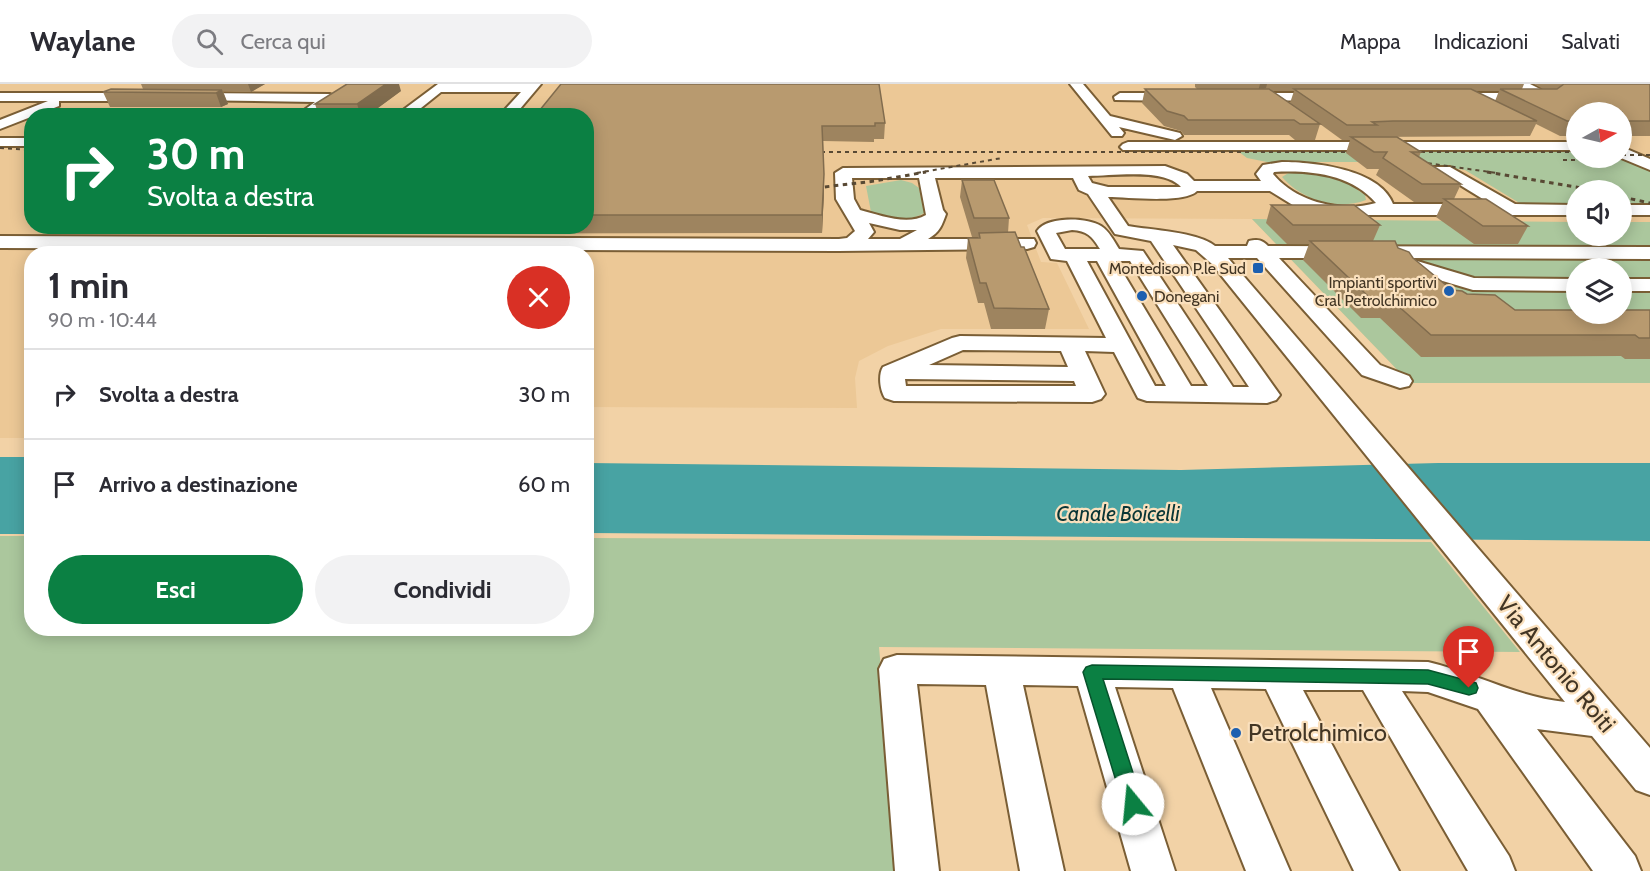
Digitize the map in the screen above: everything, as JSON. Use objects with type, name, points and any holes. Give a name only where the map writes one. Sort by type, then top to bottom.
[{"type":"street","points":[[41,108],[58,101],[106,91],[122,84]]},
{"type":"street","points":[[259,98],[283,84]]},
{"type":"street","points":[[1076,84],[1148,171]]},
{"type":"street","points":[[1251,84],[1286,109]]},
{"type":"street","points":[[1223,97],[1337,97],[1314,84]]},
{"type":"street","points":[[1440,84],[1499,113]]},
{"type":"street","points":[[1432,97],[1550,97],[1519,84]]},
{"type":"street","points":[[412,108],[438,88],[535,88]]},
{"type":"street","points":[[514,108],[535,88]]},
{"type":"street","points":[[315,108],[344,89]]},
{"type":"street","points":[[0,97],[330,98]]},
{"type":"street","points":[[1120,97],[1200,97]]},
{"type":"street","points":[[0,125],[24,115]]},
{"type":"street","points":[[1105,119],[1223,146],[1246,164],[1265,170],[1275,167],[1308,167],[1344,173],[1358,180],[1385,201],[1384,206],[1378,209]]},
{"type":"street","points":[[1117,134],[1155,131]]},
{"type":"street","points":[[1319,133],[1337,146]]},
{"type":"street","points":[[1541,134],[1566,144]]},
{"type":"street","points":[[0,142],[24,142]]},
{"type":"street","points":[[1632,145],[1641,145]]},
{"type":"street","points":[[1128,147],[1566,146]]},
{"type":"street","points":[[1632,157],[1650,165]]},
{"type":"street","points":[[1265,170],[1265,177],[1293,201],[1314,207],[1337,210],[1566,210]]},
{"type":"street","points":[[837,245],[852,242],[865,232],[844,195],[843,173],[1148,171],[1176,174],[1190,186],[1276,186]]},
{"type":"street","points":[[1481,210],[1422,172],[1450,172],[1512,210]]},
{"type":"street","points":[[594,255],[836,255],[882,251],[908,243],[931,229],[936,221],[926,173]]},
{"type":"street","points":[[1081,173],[1080,177],[1085,186],[1103,191],[1184,192],[1191,190],[1190,186]]},
{"type":"street","points":[[1103,191],[1122,231],[1150,235],[1209,252],[1255,244],[1343,252],[1399,262],[1473,284],[1566,285]]},
{"type":"street","points":[[1074,255],[1147,393],[1267,395],[1170,256],[1103,191]]},
{"type":"street","points":[[1632,210],[1650,210]]},
{"type":"street","points":[[855,211],[880,222],[907,224],[929,221],[936,214]]},
{"type":"street","points":[[855,211],[908,243]]},
{"type":"street","points":[[1136,255],[1108,255],[1058,255],[1046,231],[1054,226],[1086,226],[1098,231],[1108,255],[1183,393]]},
{"type":"street","points":[[1150,235],[1138,246],[1136,255],[1225,394]]},
{"type":"street","points":[[2,246],[1027,243]]},
{"type":"street","points":[[1255,244],[1371,370],[1400,381]]},
{"type":"street","points":[[2,246],[24,253]]},
{"type":"street","name":"Via Antonio Roiti","points":[[1209,252],[1385,458],[1650,777]]},
{"type":"street","points":[[1343,252],[1650,253]]},
{"type":"street","points":[[1399,262],[1444,297]]},
{"type":"street","points":[[1632,285],[1650,285]]},
{"type":"street","points":[[1464,304],[1566,303]]},
{"type":"street","points":[[1067,344],[1092,394],[894,393],[892,372],[960,343],[1067,344],[1122,345]]},
{"type":"street","points":[[917,871],[897,669],[1428,677],[1448,681],[1530,712],[1574,720],[1603,720]]},
{"type":"street","points":[[1001,670],[1042,871]]},
{"type":"street","points":[[1092,672],[1154,871]]},
{"type":"street","points":[[1186,673],[1268,871]]},
{"type":"street","points":[[1277,675],[1377,871]]},
{"type":"street","points":[[1373,676],[1493,871]]},
{"type":"street","points":[[1491,698],[1619,871]]},
{"type":"shaded area","points":[[0,84],[1650,84],[1650,383],[1410,383],[1252,219],[1043,218],[1027,225],[1041,262],[1057,263],[1089,329],[941,329],[888,346],[859,361],[855,378],[857,408],[594,407],[594,246],[24,246],[24,438],[0,438]]},
{"type":"green space","points":[[1566,148],[1566,168],[1632,168],[1632,163],[1650,170],[1650,206],[1632,207],[1632,180],[1566,180],[1566,207],[1526,207],[1465,170],[1411,162],[1267,162],[1247,158],[1239,152],[1253,149],[1306,151]]},
{"type":"green space","points":[[1290,172],[1321,173],[1339,179],[1365,195],[1366,200],[1332,204],[1310,197],[1299,192],[1282,177]]},
{"type":"green space","points":[[901,180],[919,188],[924,213],[912,218],[897,219],[871,212],[866,186]]},
{"type":"green space","name":"Impianti sportivi Cral Petrolchimico","points":[[1252,219],[1566,222],[1566,246],[1632,246],[1632,222],[1650,222],[1650,383],[1410,383]]},
{"type":"green space","points":[[0,536],[24,536],[24,636],[594,636],[594,538],[1431,542],[1520,652],[879,647],[899,871],[0,871]]},
{"type":"water","points":[[0,457],[24,457],[24,534],[0,534]]},
{"type":"water","name":"Canale Boicelli","points":[[594,463],[1181,470],[1438,463],[1650,463],[1650,541],[594,533]]},
{"type":"building","points":[[347,84],[386,84],[357,104],[315,104]]},
{"type":"building","points":[[561,84],[879,84],[885,123],[875,123],[875,126],[822,126],[824,174],[822,215],[594,215],[594,108],[542,108]]},
{"type":"building","points":[[1564,84],[1650,84],[1650,121],[1632,121],[1632,102],[1566,102],[1566,121],[1500,89],[1557,89]]},
{"type":"building","points":[[111,89],[222,90],[216,93],[103,92]]},
{"type":"building","points":[[1145,89],[1269,89],[1320,124],[1300,124],[1294,120],[1188,120],[1184,116],[1167,111]]},
{"type":"building","points":[[1294,89],[1471,89],[1537,121],[1393,121],[1372,122],[1377,125],[1347,125]]},
{"type":"building","points":[[1351,137],[1397,137],[1421,152],[1411,152],[1461,184],[1422,184],[1383,158],[1387,152],[1374,152]]},
{"type":"building","points":[[962,180],[994,180],[1009,218],[974,218]]},
{"type":"building","points":[[1444,199],[1486,199],[1528,226],[1483,226]]},
{"type":"building","points":[[1271,205],[1354,205],[1380,225],[1293,225]]},
{"type":"building","points":[[1015,232],[1021,247],[1024,247],[1049,309],[994,308],[986,283],[980,283],[968,238],[980,238],[979,233]]},
{"type":"building","points":[[1310,241],[1395,241],[1398,248],[1409,252],[1413,258],[1452,290],[1467,294],[1495,295],[1515,310],[1566,310],[1566,324],[1632,324],[1632,310],[1650,310],[1650,338],[1639,338],[1635,335],[1431,335],[1388,297],[1369,297]]},
{"type":"railway","points":[[0,148],[24,150]]},
{"type":"railway","points":[[805,152],[1363,152]]},
{"type":"railway","points":[[1405,152],[1566,152]]},
{"type":"railway","points":[[1632,155],[1650,155]]},
{"type":"railway","points":[[917,173],[1002,158]]},
{"type":"railway","points":[[1412,161],[1497,173]]},
{"type":"railway","points":[[807,189],[926,172]]},
{"type":"railway","points":[[1487,172],[1566,185]]},
{"type":"railway","points":[[1632,199],[1650,203]]},
{"type":"place","name":"Montedison P.le Sud","points":[[1258,268]]},
{"type":"place","name":"Impianti sportivi Cral Petrolchimico","points":[[1449,291]]},
{"type":"place","name":"Donegani","points":[[1142,296]]},
{"type":"place","name":"Petrolchimico","points":[[1236,733]]},
{"type":"route","points":[[1133,804],[1092,672],[1428,677],[1469,688]]}]
